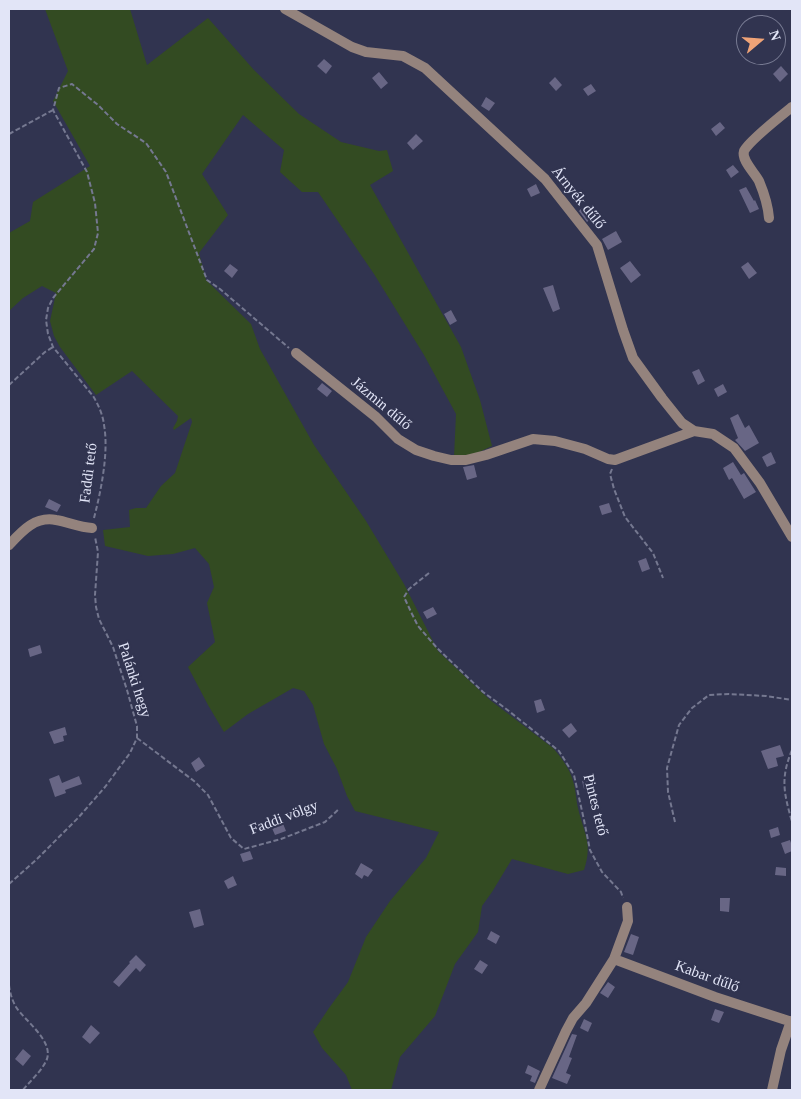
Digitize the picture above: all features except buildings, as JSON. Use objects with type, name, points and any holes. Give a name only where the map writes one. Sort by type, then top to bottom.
[{"type":"street","name":"Árnyék dűlő","points":[[285,9],[352,47],[366,52],[403,56],[425,68],[545,179],[597,245],[633,358],[682,423],[694,431],[713,434],[734,448],[760,484],[792,537]]},
{"type":"street","points":[[769,218],[768,206],[759,180],[744,158],[744,152],[749,144],[792,107]]},
{"type":"street","name":"Jázmin dűlő","points":[[296,353],[376,417],[398,439],[416,450],[451,460],[466,460],[533,439],[555,441],[615,460]]},
{"type":"street","points":[[615,460],[694,431]]},
{"type":"street","points":[[9,545],[21,531],[34,522],[44,519],[92,528]]},
{"type":"street","points":[[539,1090],[573,1018],[586,1003],[614,959],[628,921],[627,907]]},
{"type":"street","name":"Kabar dűlő","points":[[614,959],[715,996],[792,1021],[781,1050],[772,1090]]},
{"type":"path","points":[[9,385],[53,347],[48,334],[46,320],[48,308],[53,298],[94,248],[98,232],[95,203],[88,172],[53,110],[58,88],[72,84],[98,105],[117,124],[146,143],[166,172],[207,280],[296,353]]},
{"type":"path","points":[[9,134],[53,110]]},
{"type":"path","name":"Faddi tető","points":[[53,347],[93,396],[104,424],[105,451],[92,528]]},
{"type":"path","points":[[615,460],[610,474],[617,499],[625,517],[653,553],[663,578]]},
{"type":"path","name":"Palánki hegy","points":[[9,884],[78,818],[130,753],[137,738],[137,726],[128,690],[113,647],[99,619],[95,595],[98,552],[92,528]]},
{"type":"path","name":"Pintes tető","points":[[429,573],[409,589],[404,597],[418,626],[437,648],[483,692],[559,750],[574,775],[590,850],[602,872],[621,892],[627,907]]},
{"type":"path","points":[[674,822],[668,792],[667,768],[678,724],[692,708],[709,695],[766,696],[792,700]]},
{"type":"path","name":"Faddi völgy","points":[[137,738],[194,780],[208,795],[231,838],[244,849],[281,839],[325,822],[339,808]]},
{"type":"path","points":[[792,750],[784,780],[785,796],[792,822]]},
{"type":"path","points":[[9,985],[15,1006],[45,1042],[48,1049],[44,1065],[23,1090]]},
{"type":"green space","points":[[45,9],[130,9],[147,65],[208,18],[254,70],[299,114],[341,142],[379,151],[387,150],[393,171],[370,185],[461,347],[480,400],[492,446],[475,454],[454,457],[456,414],[424,355],[374,274],[318,192],[302,192],[280,172],[284,150],[243,115],[202,174],[228,215],[199,253],[206,280],[251,324],[260,349],[314,445],[366,521],[404,584],[438,651],[490,700],[553,748],[562,759],[573,781],[588,845],[587,861],[584,870],[568,874],[512,859],[482,906],[478,932],[455,964],[435,1016],[400,1057],[391,1090],[352,1090],[346,1075],[322,1048],[313,1032],[348,982],[366,937],[390,901],[426,858],[439,832],[355,811],[324,744],[313,705],[304,691],[293,688],[248,714],[224,732],[188,667],[215,642],[207,603],[214,587],[209,564],[195,548],[173,554],[148,556],[105,546],[103,530],[130,527],[129,510],[146,508],[161,486],[175,473],[192,422],[191,418],[174,430],[173,428],[178,416],[132,371],[96,395],[54,336],[50,321],[56,293],[42,286],[23,298],[9,311],[9,233],[30,221],[33,202],[90,166],[53,101],[68,71]]}]
